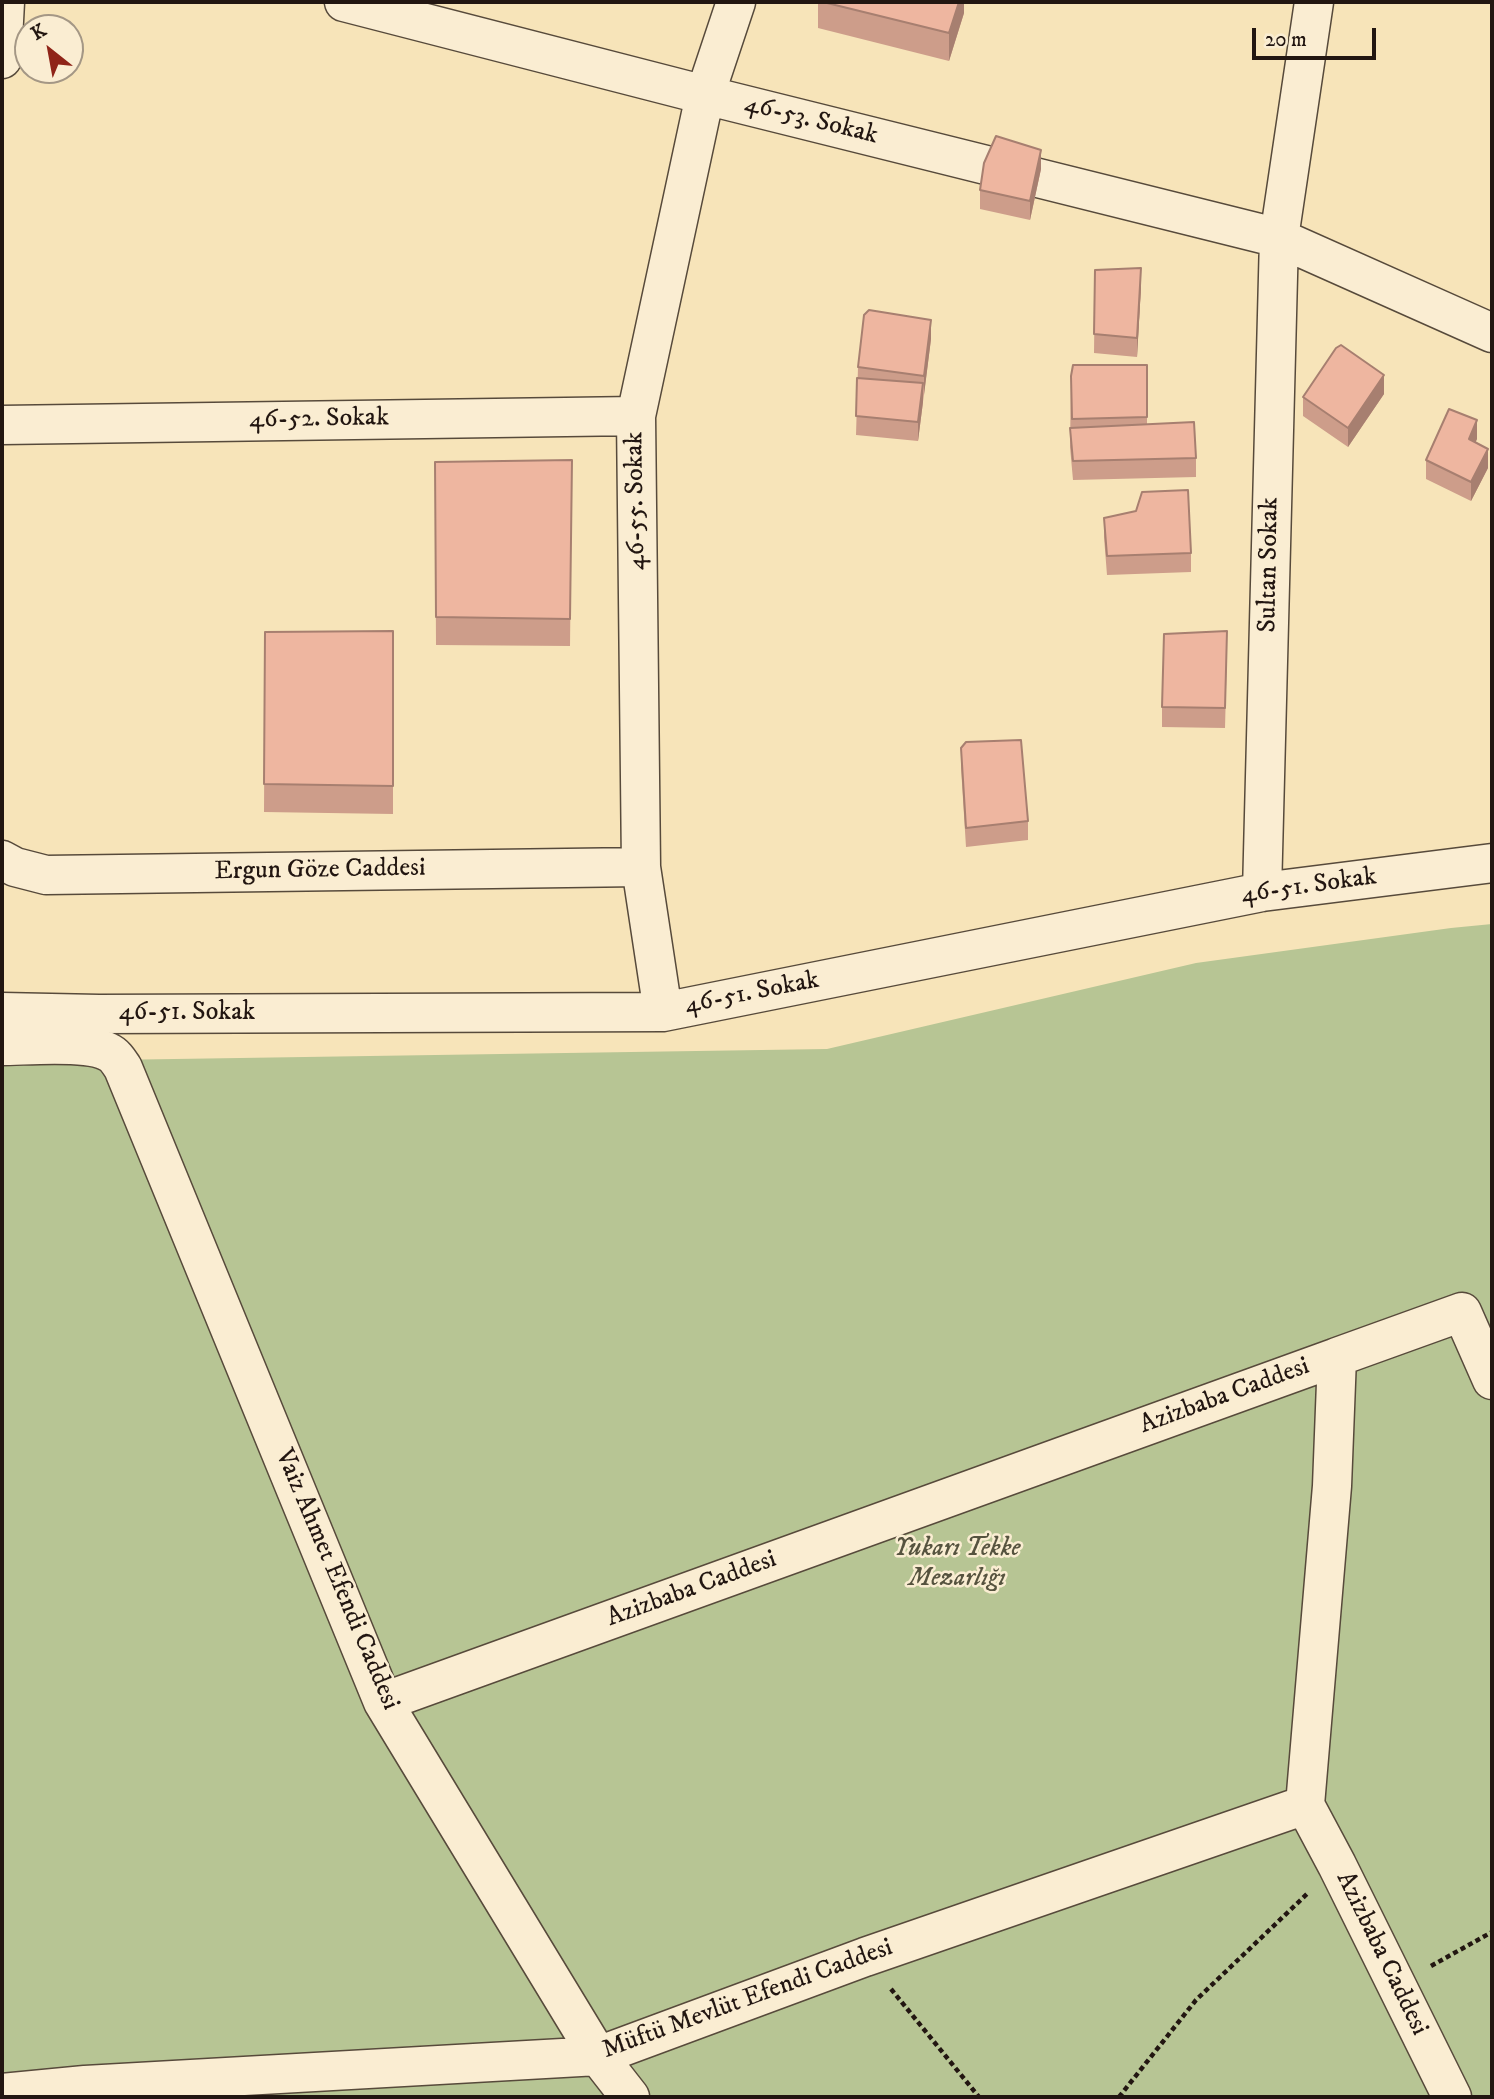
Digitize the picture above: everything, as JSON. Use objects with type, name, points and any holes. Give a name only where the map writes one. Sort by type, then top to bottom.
[{"type":"street","points":[[2,59],[5,2]]},
{"type":"street","name":"46-53. Sokak","points":[[344,2],[705,95],[1279,237],[1492,333]]},
{"type":"street","name":"46-55. Sokak","points":[[663,1012],[641,867],[636,416],[705,95],[736,2]]},
{"type":"street","name":"Sultan Sokak","points":[[1262,892],[1279,237],[1314,2]]},
{"type":"street","name":"46-52. Sokak","points":[[2,425],[636,416]]},
{"type":"street","name":"Ergun Göze Caddesi","points":[[2,860],[15,867],[46,875],[641,867]]},
{"type":"street","name":"46-51. Sokak","points":[[2,1012],[663,1012],[1262,892],[1492,863]]},
{"type":"street","name":"46-51. Sokak","points":[[2,1046],[89,1046]]},
{"type":"street","name":"Vaiz Ahmet Efendi Caddesi","points":[[89,1046],[115,1057],[134,1091],[383,1702],[598,2056],[630,2097]]},
{"type":"street","points":[[1337,1357],[1462,1312],[1492,1380]]},
{"type":"street","name":"Azizbaba Caddesi","points":[[383,1702],[1337,1357],[1332,1486],[1305,1805],[1452,2097]]},
{"type":"street","name":"Müftü Mevlüt Efendi Caddesi","points":[[2,2093],[85,2085],[598,2056],[865,1957],[1305,1805]]},
{"type":"path","points":[[1119,2097],[1196,2000],[1337,1865]]},
{"type":"path","points":[[1397,1985],[1492,1932]]},
{"type":"path","points":[[865,1957],[979,2097]]},
{"type":"green space","name":"Yukarı Tekke Mezarlığı","points":[[1492,924],[1492,2097],[2,2097],[2,1065],[109,1060],[827,1049],[1196,963]]},
{"type":"building","points":[[823,2],[959,2],[949,33]]},
{"type":"building","points":[[996,136],[1041,150],[1030,201],[980,190],[984,163]]},
{"type":"building","points":[[1141,268],[1137,338],[1094,334],[1095,270]]},
{"type":"building","points":[[869,310],[931,320],[924,376],[858,367],[864,315]]},
{"type":"building","points":[[1341,345],[1384,375],[1348,428],[1303,397],[1336,348]]},
{"type":"building","points":[[1073,365],[1147,365],[1147,417],[1072,419]]},
{"type":"building","points":[[857,378],[923,383],[918,422],[856,416]]},
{"type":"building","points":[[1449,409],[1477,420],[1469,439],[1488,449],[1471,482],[1426,460]]},
{"type":"building","points":[[1194,422],[1196,458],[1073,461],[1070,428]]},
{"type":"building","points":[[572,460],[570,619],[436,617],[435,462]]},
{"type":"building","points":[[1188,490],[1191,553],[1107,556],[1104,518],[1136,511],[1142,492]]},
{"type":"building","points":[[393,631],[393,786],[264,784],[265,632]]},
{"type":"building","points":[[1227,631],[1225,708],[1162,707],[1164,634]]},
{"type":"building","points":[[1021,740],[1028,821],[966,828],[961,748],[966,742]]}]
